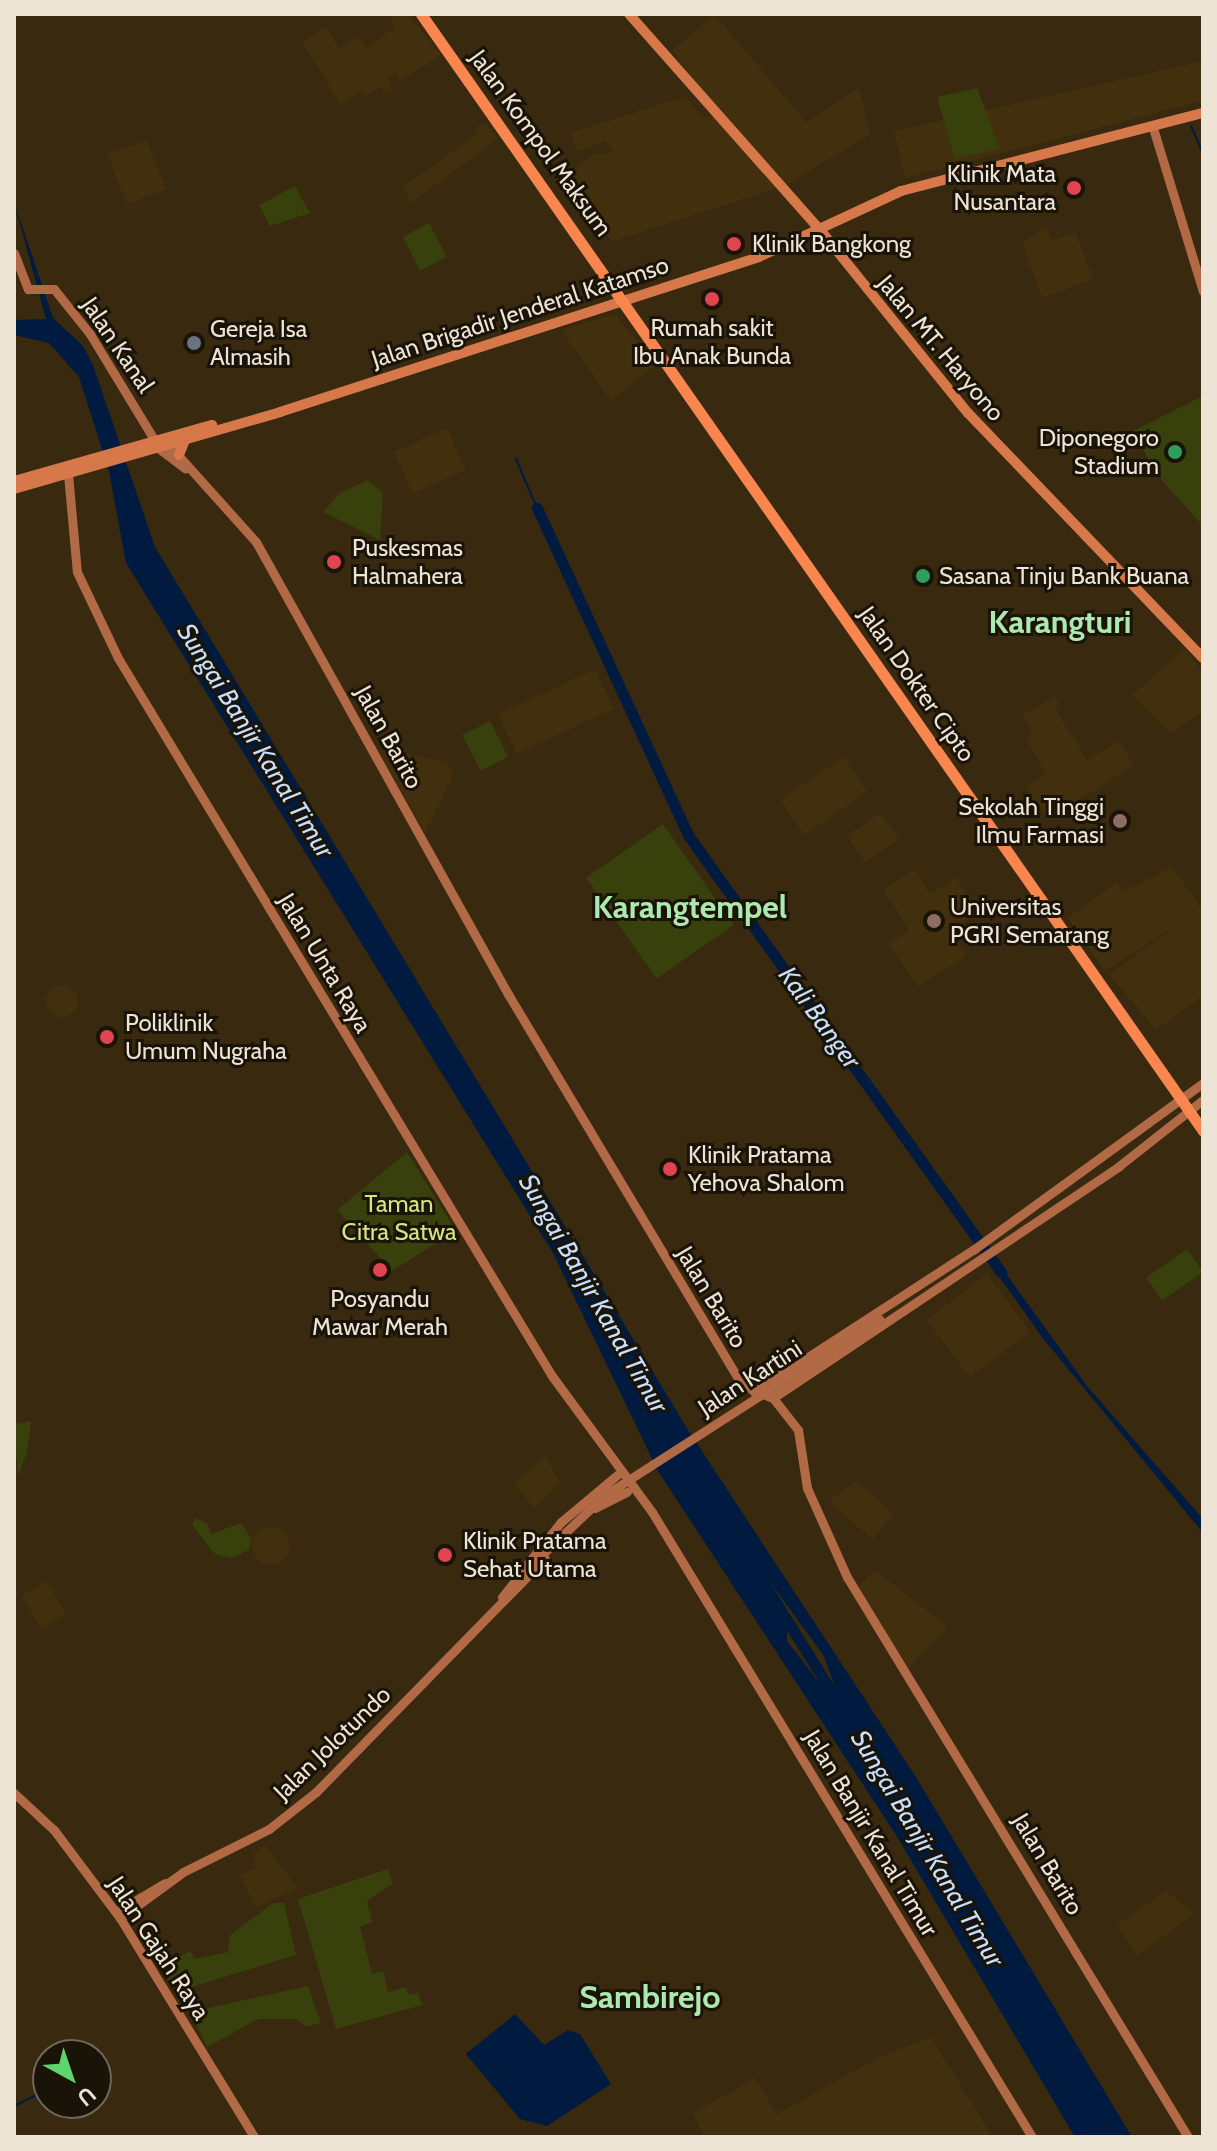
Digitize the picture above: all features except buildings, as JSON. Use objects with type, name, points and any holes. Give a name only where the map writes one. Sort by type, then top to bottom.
[{"type":"highway","name":"Jalan Kompol Maksum","points":[[421,14],[624,300]]},
{"type":"highway","name":"Jalan Dokter Cipto","points":[[624,300],[1203,1131]]},
{"type":"main road","name":"Jalan MT. Haryono","points":[[629,14],[822,232],[968,413],[1203,658]]},
{"type":"main road","name":"Jalan Brigadir Jenderal Katamso","points":[[156,444],[169,445],[624,300],[822,232],[898,192],[1203,114]]},
{"type":"main road","name":"Jalan Brigadir Jenderal Katamso","points":[[82,466],[265,409],[349,387]]},
{"type":"main road","points":[[179,455],[185,440]]},
{"type":"main road","points":[[14,489],[68,474],[82,466]]},
{"type":"main road","points":[[14,481],[82,466]]},
{"type":"street","points":[[1147,127],[1203,292]]},
{"type":"street","name":"Jalan Kanal","points":[[14,253],[26,286],[33,291],[48,287],[90,334],[156,444]]},
{"type":"street","points":[[156,444],[192,472]]},
{"type":"street","points":[[169,445],[192,472]]},
{"type":"street","name":"Jalan Barito","points":[[192,472],[256,542],[520,1016],[742,1385],[754,1392]]},
{"type":"street","name":"Jalan Unta Raya","points":[[68,474],[74,558],[89,609],[552,1376],[607,1451],[631,1493]]},
{"type":"street","name":"Jalan Kartini","points":[[773,1398],[990,1254],[1187,1107],[1203,1083]]},
{"type":"street","name":"Jalan Kartini","points":[[754,1392],[1187,1107],[1203,1100]]},
{"type":"street","points":[[886,1307],[880,1318],[893,1318]]},
{"type":"street","name":"Jalan Kartini","points":[[528,1568],[605,1495],[880,1318]]},
{"type":"street","points":[[754,1392],[773,1398]]},
{"type":"street","name":"Jalan Barito","points":[[773,1398],[798,1430],[816,1514],[856,1594],[1188,2137]]},
{"type":"street","points":[[528,1568],[561,1522],[618,1471]]},
{"type":"street","points":[[528,1568],[593,1510],[631,1493]]},
{"type":"street","name":"Jalan Banjir Kanal Timur","points":[[631,1493],[675,1551],[1032,2137]]},
{"type":"street","name":"Jalan Jolotundo","points":[[118,1915],[165,1883],[269,1829],[316,1792],[528,1568]]},
{"type":"street","name":"Jalan Gajah Raya","points":[[14,1793],[54,1830],[118,1915],[254,2137]]},
{"type":"shaded area","points":[[399,14],[408,14],[441,55],[401,81],[396,73],[388,78],[393,88],[386,93],[382,87],[365,96],[361,91],[341,104],[302,43],[326,26],[339,48],[358,37],[366,49],[395,27],[390,19]]},
{"type":"shaded area","points":[[715,15],[806,122],[859,87],[870,135],[784,186],[612,242],[563,177],[595,154],[613,152],[606,141],[577,151],[571,133],[685,96],[703,118],[717,112],[672,50]]},
{"type":"shaded area","points":[[1203,61],[1203,101],[905,178],[894,131]]},
{"type":"shaded area","points":[[485,122],[498,139],[412,202],[402,187],[478,134],[475,128]]},
{"type":"shaded area","points":[[147,140],[166,189],[127,205],[108,155]]},
{"type":"shaded area","points":[[1046,227],[1051,241],[1076,232],[1093,279],[1042,298],[1022,243]]},
{"type":"shaded area","points":[[615,314],[656,365],[611,401],[561,330]]},
{"type":"shaded area","points":[[447,428],[466,470],[413,494],[394,452]]},
{"type":"shaded area","points":[[1184,649],[1203,672],[1203,711],[1170,733],[1132,695]]},
{"type":"shaded area","points":[[595,669],[614,709],[517,754],[498,714]]},
{"type":"shaded area","points":[[1055,696],[1060,704],[1055,708],[1087,760],[1119,741],[1134,765],[1048,820],[1025,786],[1046,773],[1027,742],[1032,732],[1022,715]]},
{"type":"shaded area","points":[[378,750],[446,761],[454,774],[425,833]]},
{"type":"shaded area","points":[[844,757],[867,792],[804,835],[780,800]]},
{"type":"shaded area","points":[[881,813],[899,840],[865,862],[847,836]]},
{"type":"shaded area","points":[[1172,867],[1203,910],[1203,996],[1156,1030],[1109,974],[1189,917],[1105,971],[1068,918],[1118,881],[1122,892]]},
{"type":"shaded area","name":"Universitas PGRI Semarang","points":[[915,869],[930,894],[956,878],[978,913],[952,929],[966,957],[918,986],[888,944],[909,931],[883,889]]},
{"type":"shaded area","points":[[62,985],[73,990],[78,1001],[73,1012],[62,1017],[51,1012],[46,1001],[51,990]]},
{"type":"shaded area","points":[[987,1274],[1030,1332],[970,1377],[926,1320]]},
{"type":"shaded area","points":[[545,1456],[560,1482],[535,1508],[513,1484]]},
{"type":"shaded area","points":[[857,1480],[893,1514],[873,1540],[829,1501]]},
{"type":"shaded area","points":[[271,1527],[284,1533],[290,1546],[284,1559],[271,1565],[258,1559],[252,1546],[258,1533]]},
{"type":"shaded area","points":[[875,1570],[948,1627],[908,1668],[855,1588]]},
{"type":"shaded area","points":[[46,1581],[66,1613],[42,1629],[21,1596]]},
{"type":"shaded area","points":[[266,1845],[297,1888],[255,1908],[240,1875],[256,1868],[253,1854]]},
{"type":"shaded area","points":[[1166,1891],[1195,1914],[1136,1956],[1117,1925]]},
{"type":"shaded area","points":[[931,2037],[993,2137],[705,2137],[693,2113],[755,2078],[777,2114],[879,2057]]},
{"type":"green space","points":[[977,88],[1000,149],[955,159],[937,97]]},
{"type":"green space","points":[[295,186],[310,213],[270,226],[259,205]]},
{"type":"green space","points":[[429,223],[447,257],[420,271],[403,237]]},
{"type":"green space","name":"Diponegoro Stadium","points":[[1203,396],[1203,526],[1158,476],[1133,431]]},
{"type":"green space","points":[[368,480],[383,493],[380,540],[323,512],[340,493]]},
{"type":"green space","points":[[490,721],[508,757],[481,771],[462,735]]},
{"type":"green space","points":[[663,824],[734,925],[657,979],[586,878]]},
{"type":"green space","name":"Taman Citra Satwa","points":[[407,1152],[456,1231],[392,1271],[337,1210]]},
{"type":"green space","points":[[1187,1249],[1203,1272],[1162,1301],[1146,1278]]},
{"type":"green space","points":[[31,1421],[27,1453],[18,1475],[14,1424]]},
{"type":"green space","points":[[196,1518],[208,1524],[211,1534],[241,1523],[252,1539],[249,1550],[231,1558],[215,1554],[192,1525]]},
{"type":"green space","points":[[388,1869],[393,1884],[367,1901],[372,1922],[360,1927],[372,1974],[383,1971],[388,1992],[406,1987],[408,1995],[418,1993],[422,2005],[336,2029],[298,1899]]},
{"type":"green space","points":[[273,1903],[284,1903],[296,1955],[175,1992],[161,1967],[190,1951],[195,1959],[228,1952],[230,1935]]},
{"type":"green space","points":[[308,1986],[321,2023],[306,2027],[297,2019],[258,2019],[207,2047],[190,2012]]},
{"type":"water","points":[[14,202],[53,318],[83,346],[93,365],[155,547],[688,1430],[914,1774],[1132,2137],[1075,2137],[896,1835],[658,1471],[553,1253],[126,563],[109,471],[79,377],[49,343],[14,335],[14,320],[46,319]],"holes":[[[745,1548],[824,1656],[845,1716],[787,1641],[787,1613],[765,1592]]]},
{"type":"water","points":[[997,1261],[1087,1386],[1203,1519],[1203,1533],[1042,1337],[991,1265]]},
{"type":"water","points":[[515,2014],[544,2045],[568,2030],[580,2034],[611,2084],[547,2126],[520,2119],[466,2054]]},
{"type":"waterway","points":[[1191,126],[1203,153]]},
{"type":"waterway","name":"Kali Banger","points":[[516,459],[537,508]]},
{"type":"waterway","name":"Kali Banger","points":[[537,508],[688,835],[1001,1272]]},
{"type":"waterway","name":"Sungai Banjir Kanal Timur","points":[[737,1540],[846,1715]]},
{"type":"waterway","points":[[14,2106],[32,2097]]},
{"type":"place","name":"Klinik Mata Nusantara","points":[[1074,188]]},
{"type":"place","name":"Klinik Bangkong","points":[[734,244]]},
{"type":"place","name":"Rumah sakit Ibu Anak Bunda","points":[[712,299]]},
{"type":"place","name":"Gereja Isa Almasih","points":[[194,343]]},
{"type":"place","name":"Diponegoro Stadium","points":[[1175,452]]},
{"type":"place","name":"Puskesmas Halmahera","points":[[334,562]]},
{"type":"place","name":"Sasana Tinju Bank Buana","points":[[923,576]]},
{"type":"place","name":"Sekolah Tinggi Ilmu Farmasi","points":[[1120,821]]},
{"type":"place","name":"Universitas PGRI Semarang","points":[[934,921]]},
{"type":"place","name":"Poliklinik Umum Nugraha","points":[[107,1037]]},
{"type":"place","name":"Klinik Pratama Yehova Shalom","points":[[670,1169]]},
{"type":"place","name":"Posyandu Mawar Merah","points":[[380,1270]]},
{"type":"place","name":"Klinik Pratama Sehat Utama","points":[[445,1555]]},
{"type":"district","name":"Karangturi","points":[[1060,622]]},
{"type":"district","name":"Karangtempel","points":[[690,907]]},
{"type":"district","name":"Sambirejo","points":[[650,1997]]}]
